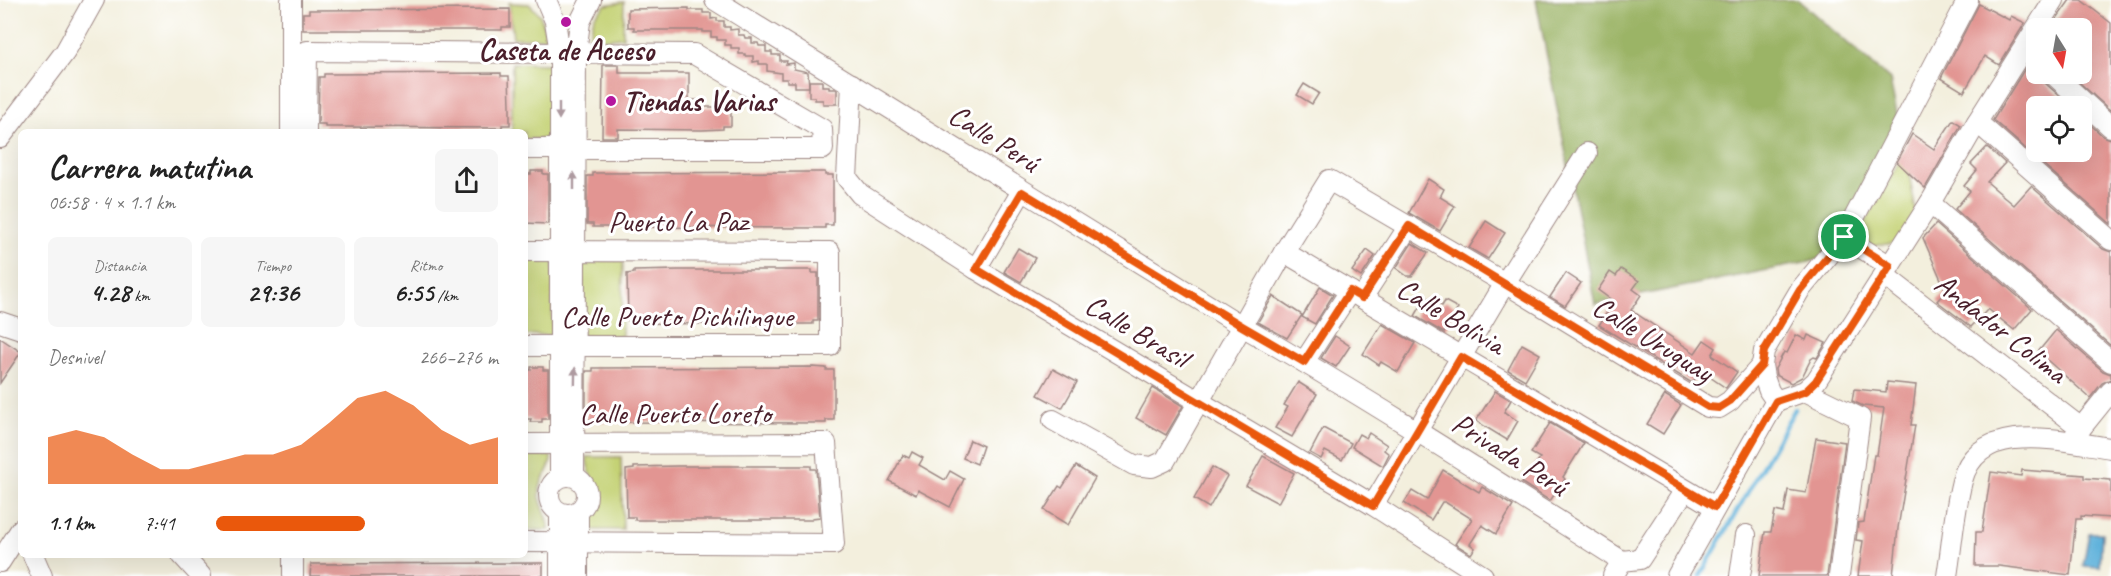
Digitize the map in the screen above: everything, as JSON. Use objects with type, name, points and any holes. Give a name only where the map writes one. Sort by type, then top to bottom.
[{"type":"street","points":[[0,138],[65,52],[94,0]]},
{"type":"street","points":[[291,0],[291,129]]},
{"type":"street","points":[[546,0],[568,53]]},
{"type":"street","points":[[567,477],[568,53],[591,0]]},
{"type":"street","name":"Calle Perú","points":[[715,0],[1242,326]]},
{"type":"street","points":[[1776,401],[1769,391],[1762,365],[1764,351],[1800,290],[1844,237],[1968,0]]},
{"type":"street","points":[[2046,18],[2054,0]]},
{"type":"street","points":[[306,129],[307,51],[694,54],[822,129],[823,149],[528,149]]},
{"type":"street","points":[[1677,576],[1776,401],[1806,391],[1816,381],[1888,271],[1977,122],[2026,59]]},
{"type":"street","name":"Calle Brasil","points":[[852,84],[847,178],[860,194],[976,269],[1373,506],[1483,576]]},
{"type":"street","points":[[2064,84],[2111,127]]},
{"type":"street","points":[[1977,122],[2111,240]]},
{"type":"street","points":[[1373,506],[1505,283],[1587,153]]},
{"type":"street","name":"Calle Uruguay","points":[[1284,252],[1329,180],[1382,209],[1708,407],[1719,408],[1730,401],[1762,365]]},
{"type":"street","points":[[976,269],[1022,192]]},
{"type":"street","points":[[1930,203],[2111,362]]},
{"type":"street","points":[[1304,362],[1409,226]]},
{"type":"street","name":"Andador Colima","points":[[1844,237],[1888,271],[2076,435]]},
{"type":"street","name":"Puerto La Paz","points":[[528,251],[830,252],[830,346]]},
{"type":"street","points":[[1053,420],[1134,465],[1152,467],[1165,460],[1284,252]]},
{"type":"street","name":"Calle Bolivia","points":[[1284,252],[1715,507]]},
{"type":"street","points":[[0,322],[18,328]]},
{"type":"street","name":"Privada Perú","points":[[1242,326],[1417,431],[1618,568]]},
{"type":"street","name":"Calle Puerto Pichilingue","points":[[528,346],[830,346]]},
{"type":"street","points":[[1806,391],[1860,418],[1839,576]]},
{"type":"street","points":[[2076,435],[2111,391]]},
{"type":"street","points":[[1947,576],[1963,479],[1971,463],[1984,447],[2006,440],[2076,435],[2111,448]]},
{"type":"street","name":"Calle Puerto Loreto","points":[[528,444],[826,443],[834,544],[569,542]]},
{"type":"street","points":[[567,477],[585,485],[587,491],[584,505],[569,512],[551,505],[549,493],[550,486],[567,477]]},
{"type":"street","points":[[1618,568],[1640,559],[1685,490]]},
{"type":"street","points":[[569,512],[569,542],[578,576]]},
{"type":"street","points":[[0,562],[18,535]]},
{"type":"street","points":[[1740,576],[1746,535]]},
{"type":"street","points":[[528,542],[569,542]]},
{"type":"street","points":[[560,576],[569,542]]},
{"type":"street","points":[[34,558],[42,576]]},
{"type":"street","points":[[185,558],[201,576]]},
{"type":"street","points":[[293,558],[293,576]]},
{"type":"green space","points":[[1536,0],[1798,0],[1890,80],[1899,124],[1824,257],[1809,262],[1595,304]]},
{"type":"green space","points":[[624,2],[623,37],[589,40],[594,17],[605,5]]},
{"type":"green space","points":[[509,3],[529,4],[540,15],[547,38],[513,38]]},
{"type":"green space","points":[[512,63],[551,64],[551,139],[528,139],[528,129],[512,129]]},
{"type":"green space","points":[[1900,160],[1908,168],[1917,218],[1902,242],[1866,247],[1855,241]]},
{"type":"green space","points":[[528,259],[553,259],[552,335],[528,335]]},
{"type":"green space","points":[[583,260],[623,260],[622,336],[582,336]]},
{"type":"green space","points":[[528,456],[551,456],[550,465],[541,483],[540,493],[549,530],[528,530]]},
{"type":"green space","points":[[587,457],[621,457],[623,530],[585,530],[597,494]]},
{"type":"water","points":[[2089,533],[2102,533],[2100,567],[2083,566]]},
{"type":"building","points":[[2070,0],[2081,0],[2111,23],[2111,111],[2081,84],[2092,84],[2092,18],[2057,18]]},
{"type":"building","points":[[1979,4],[2009,20],[2011,16],[2025,23],[1999,65],[1985,56],[1964,92],[1941,78]]},
{"type":"building","points":[[689,8],[689,10],[703,10],[703,13],[711,13],[711,19],[717,18],[717,21],[724,21],[724,27],[730,27],[730,30],[738,29],[738,35],[752,38],[752,43],[758,43],[759,46],[766,46],[766,52],[772,52],[772,55],[780,55],[780,61],[787,61],[786,64],[794,63],[794,69],[808,72],[809,87],[795,87],[795,82],[781,79],[781,73],[767,71],[767,64],[759,64],[759,61],[753,62],[753,56],[739,54],[739,48],[731,48],[731,45],[725,45],[725,40],[711,37],[711,32],[634,30],[634,27],[628,27],[628,9]]},
{"type":"building","points":[[510,9],[510,27],[502,27],[502,30],[303,30],[303,13],[309,13],[309,10]]},
{"type":"building","points":[[603,65],[619,65],[619,73],[689,73],[689,100],[703,100],[703,107],[731,107],[731,126],[723,126],[723,129],[702,130],[618,129],[618,137],[602,137]]},
{"type":"building","points":[[2026,67],[2026,84],[2046,84],[2060,96],[2026,96],[2026,149],[1993,120]]},
{"type":"building","points":[[501,73],[501,76],[509,76],[510,106],[510,125],[502,125],[502,128],[325,127],[325,124],[318,124],[319,77],[324,77],[324,74]]},
{"type":"building","points":[[809,81],[822,81],[822,86],[837,89],[837,104],[823,104],[823,100],[809,97]]},
{"type":"building","points":[[1304,84],[1319,93],[1312,104],[1297,95]]},
{"type":"building","points":[[1953,120],[1961,125],[1925,188],[1897,162],[1912,134],[1934,149]]},
{"type":"building","points":[[2092,126],[2103,136],[2111,139],[2111,224],[2041,162],[2092,162]]},
{"type":"building","points":[[1987,147],[2005,163],[1987,182],[2014,205],[2031,186],[2103,249],[2111,252],[2111,346],[1955,209],[1970,191],[1964,186],[1977,170],[1971,164]]},
{"type":"building","points":[[531,171],[543,171],[543,174],[548,174],[548,224],[528,223],[528,174],[531,174]]},
{"type":"building","points":[[825,172],[825,175],[833,175],[833,225],[825,225],[825,228],[593,227],[593,224],[587,224],[587,176],[593,176],[593,173]]},
{"type":"building","points":[[1428,179],[1444,189],[1440,197],[1455,206],[1440,231],[1409,213]]},
{"type":"building","points":[[1486,221],[1505,233],[1488,259],[1469,248]]},
{"type":"building","points":[[1936,224],[2032,309],[2014,330],[1988,309],[1971,327],[1937,301],[1946,291],[1923,238]]},
{"type":"building","points":[[1412,243],[1428,253],[1412,276],[1407,276],[1396,268]]},
{"type":"building","points":[[1018,248],[1035,258],[1021,282],[1004,272]]},
{"type":"building","points":[[1367,250],[1375,256],[1361,277],[1352,271]]},
{"type":"building","points":[[1621,269],[1639,281],[1633,289],[1641,295],[1631,310],[1695,353],[1704,340],[1716,348],[1712,355],[1737,372],[1726,388],[1701,371],[1692,383],[1599,325],[1614,302],[1598,290],[1610,272],[1616,276]]},
{"type":"building","points":[[812,270],[812,273],[818,273],[818,321],[813,321],[813,324],[712,324],[628,321],[627,274],[634,273],[634,271]]},
{"type":"building","points":[[1566,273],[1581,283],[1565,306],[1550,297]]},
{"type":"building","points":[[1320,287],[1333,295],[1315,324],[1302,317]]},
{"type":"building","points":[[1273,296],[1302,315],[1287,338],[1258,322]]},
{"type":"building","points":[[1426,297],[1442,306],[1445,301],[1458,308],[1444,333],[1415,316]]},
{"type":"building","points":[[1382,324],[1415,343],[1398,372],[1381,362],[1379,365],[1363,354]]},
{"type":"building","points":[[2056,330],[2103,371],[2111,374],[2111,379],[2102,383],[2090,398],[2038,352]]},
{"type":"building","points":[[1796,335],[1806,340],[1808,335],[1826,343],[1817,358],[1811,359],[1802,377],[1791,383],[1776,375],[1775,369],[1784,352],[1787,353]]},
{"type":"building","points":[[1335,336],[1350,346],[1336,367],[1321,358]]},
{"type":"building","points":[[0,338],[18,350],[18,356],[0,383]]},
{"type":"building","points":[[1522,344],[1540,354],[1525,380],[1508,370]]},
{"type":"building","points":[[531,367],[543,367],[543,370],[548,370],[548,419],[542,419],[542,422],[530,422],[531,419],[528,419],[528,370],[531,370]]},
{"type":"building","points":[[813,367],[834,370],[834,420],[826,420],[826,423],[605,422],[586,419],[586,371],[593,371],[593,368]]},
{"type":"building","points":[[1053,369],[1077,382],[1062,408],[1038,395]]},
{"type":"building","points":[[1298,382],[1317,394],[1292,437],[1275,428],[1288,407],[1284,405]]},
{"type":"building","points":[[1887,382],[1916,385],[1911,425],[1915,425],[1898,528],[1893,576],[1858,576],[1863,541],[1856,540],[1858,523],[1864,522],[1884,408],[1863,406],[1852,401],[1854,389],[1886,392]]},
{"type":"building","points":[[1153,388],[1183,406],[1166,435],[1136,418]]},
{"type":"building","points":[[1495,391],[1511,400],[1504,412],[1518,421],[1507,440],[1476,421]]},
{"type":"building","points":[[1665,395],[1681,405],[1663,434],[1647,424]]},
{"type":"building","points":[[1550,423],[1584,443],[1563,477],[1565,479],[1550,501],[1522,483],[1540,458],[1531,453]]},
{"type":"building","points":[[1323,428],[1351,443],[1342,460],[1325,451],[1321,459],[1310,453]]},
{"type":"building","points":[[1369,433],[1387,445],[1384,450],[1389,454],[1383,466],[1352,447],[1359,434],[1366,438]]},
{"type":"building","points":[[1816,438],[1845,442],[1827,576],[1759,576],[1765,532],[1771,532],[1775,511],[1784,513],[1788,490],[1806,493]]},
{"type":"building","points":[[970,440],[983,446],[977,464],[963,458]]},
{"type":"building","points":[[912,452],[923,458],[919,465],[945,480],[950,471],[964,479],[950,507],[918,490],[916,495],[889,481],[903,455],[909,458]]},
{"type":"building","points":[[1263,456],[1294,473],[1278,503],[1246,486]]},
{"type":"building","points":[[811,466],[811,469],[816,469],[820,517],[812,518],[812,520],[635,520],[635,517],[627,517],[626,470],[634,469],[634,467]]},
{"type":"building","points":[[1076,466],[1095,478],[1068,525],[1044,510],[1059,486],[1062,488]]},
{"type":"building","points":[[1212,467],[1227,476],[1209,508],[1194,499]]},
{"type":"building","points":[[1443,470],[1479,492],[1482,487],[1513,506],[1496,534],[1482,525],[1470,544],[1475,548],[1471,554],[1455,544],[1472,519],[1442,502],[1431,520],[1404,503],[1412,491],[1427,500]]},
{"type":"building","points":[[2022,470],[2084,475],[2084,478],[2111,480],[2111,518],[2081,516],[2081,519],[2076,519],[2070,575],[1999,566],[1975,566],[1976,532],[1982,532],[1991,472],[2021,476]]},
{"type":"building","points":[[543,563],[543,576],[310,576],[311,564]]},
{"type":"waterway","points":[[1700,576],[1795,409]]},
{"type":"place","name":"Caseta de Acceso","points":[[566,22]]},
{"type":"place","name":"Tiendas Varias","points":[[611,101]]},
{"type":"route","points":[[1022,192],[1304,362],[1350,291],[1362,298],[1409,226],[1708,407],[1719,408],[1730,401],[1762,365],[1764,351],[1800,290],[1844,237],[1890,266],[1816,381],[1806,391],[1776,401],[1715,507],[1461,357],[1373,506],[976,269],[1022,192]]}]
